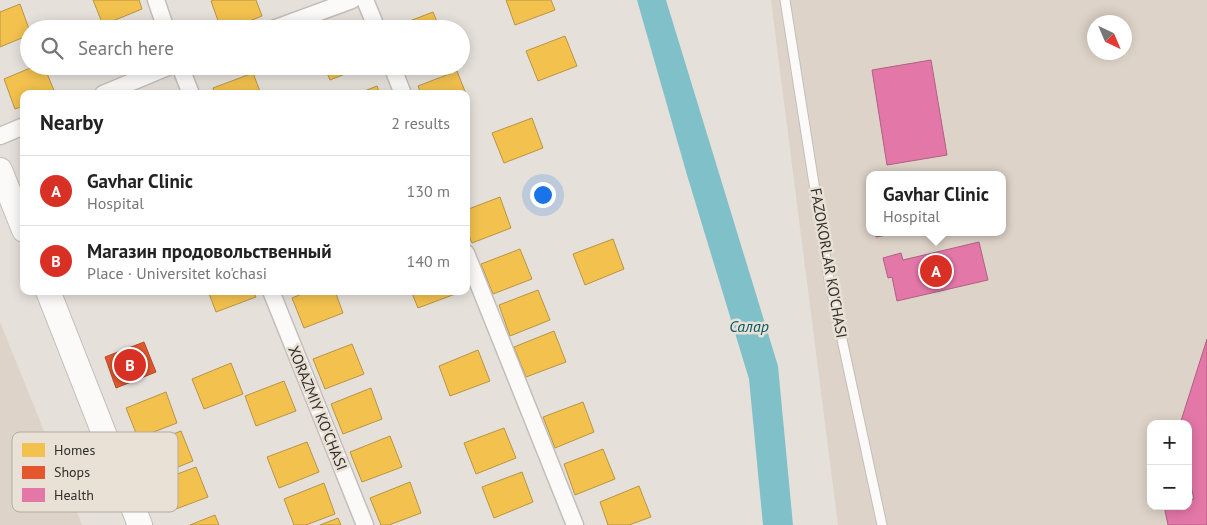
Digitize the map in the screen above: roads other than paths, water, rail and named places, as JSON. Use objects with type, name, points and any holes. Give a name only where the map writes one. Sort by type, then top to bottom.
[{"type":"main road","points":[[0,170],[20,220]]},
{"type":"main road","points":[[50,295],[103,432]]},
{"type":"main road","points":[[135,512],[140,525]]},
{"type":"street","points":[[156,0],[163,20]]},
{"type":"street","points":[[298,20],[352,0]]},
{"type":"street","points":[[365,0],[373,20]]},
{"type":"street","points":[[113,90],[148,75]]},
{"type":"street","points":[[184,75],[190,90]]},
{"type":"street","points":[[396,75],[401,90]]},
{"type":"street","points":[[0,136],[20,128]]},
{"type":"street","points":[[470,263],[575,525]]},
{"type":"street","name":"XORAZMIY KO'CHASI","points":[[273,295],[366,525]]},
{"type":"lane","name":"FAZOKORLAR KO'CHASI","points":[[785,0],[829,279],[882,525]]},
{"type":"water","name":"Салар","points":[[637,0],[666,0],[778,366],[793,525],[763,525],[749,379],[687,175]]},
{"type":"place","name":"Gavhar Clinic","points":[[936,271]]},
{"type":"place","name":"Магазин продовольственный","points":[[130,365]]}]
